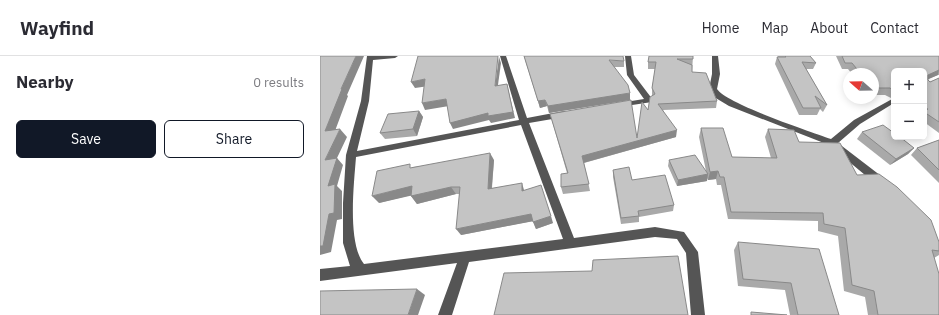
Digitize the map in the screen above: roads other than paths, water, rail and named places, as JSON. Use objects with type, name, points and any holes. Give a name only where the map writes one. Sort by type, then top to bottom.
[{"type":"street","points":[[361,270],[354,261],[349,243],[348,203],[352,155],[365,101],[369,57],[395,56]]},
{"type":"street","points":[[503,56],[518,106],[525,121],[570,243]]},
{"type":"street","points":[[610,106],[649,100],[631,79],[627,63],[628,56]]},
{"type":"street","points":[[715,56],[716,74],[713,89],[717,95],[732,104],[832,143],[889,187]]},
{"type":"street","points":[[832,143],[856,122],[891,102]]},
{"type":"street","points":[[352,155],[571,113]]},
{"type":"street","points":[[320,275],[655,232],[680,235],[692,252],[698,315]]},
{"type":"street","points":[[445,315],[465,257]]}]
